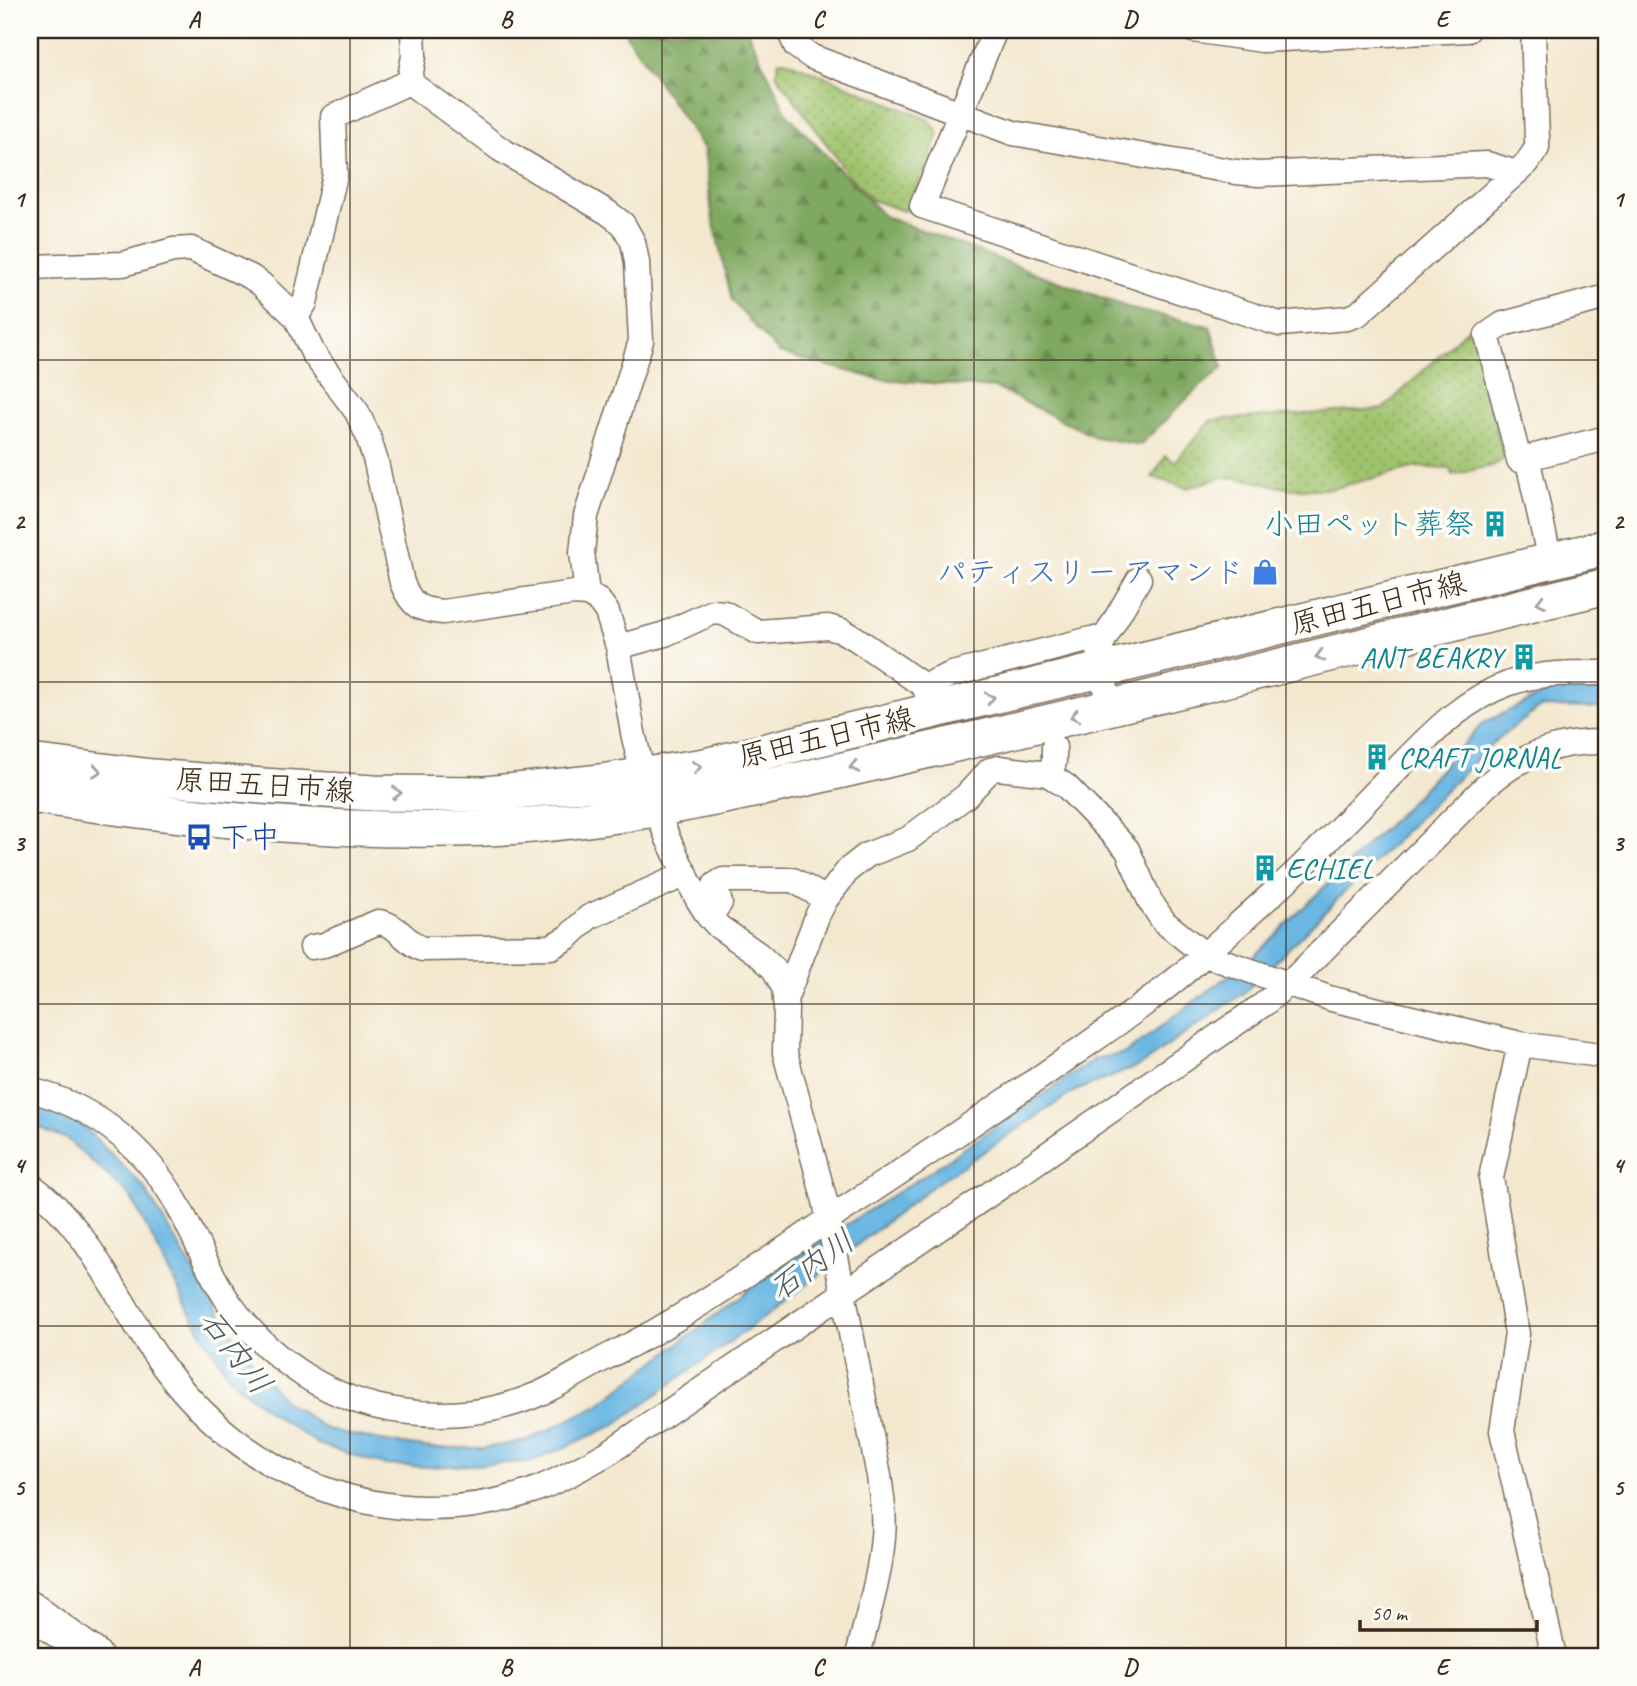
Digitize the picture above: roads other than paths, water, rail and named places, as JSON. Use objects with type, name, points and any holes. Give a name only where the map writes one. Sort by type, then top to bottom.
[{"type":"main road","name":"原田五日市線","points":[[30,762],[153,777],[374,793],[486,794],[643,775],[705,766],[928,699],[1103,655],[1607,547]]},
{"type":"main road","name":"原田五日市線","points":[[30,795],[147,813],[373,829],[490,828],[605,817],[712,800],[1111,708],[1607,586]]},
{"type":"main road","points":[[30,1609],[94,1656]]},
{"type":"street","points":[[409,82],[414,56],[413,30]]},
{"type":"street","points":[[789,30],[796,46],[811,57],[1016,134],[1244,173],[1486,164],[1516,173]]},
{"type":"street","points":[[995,30],[922,206],[1280,324],[1347,318],[1358,314],[1533,156],[1536,148],[1533,30]]},
{"type":"street","points":[[1194,30],[1262,40],[1468,30]]},
{"type":"street","points":[[296,317],[305,303],[335,175],[333,117],[409,82]]},
{"type":"street","points":[[409,82],[500,149],[607,212],[623,224],[634,242],[641,341],[586,516],[582,552],[587,594]]},
{"type":"street","points":[[30,267],[123,264],[173,250],[191,250],[251,277],[296,317],[313,353],[357,412],[376,462],[402,583],[410,600],[425,611],[443,612],[574,593],[587,594],[599,601],[607,612],[618,647],[643,775],[655,809],[709,917],[719,928],[758,954],[774,969],[784,988],[785,1053],[829,1223],[880,1476],[883,1537],[858,1656]]},
{"type":"street","points":[[1607,297],[1503,324],[1487,335],[1520,460],[1607,438]]},
{"type":"street","points":[[1527,457],[1550,561]]},
{"type":"street","points":[[1103,655],[1139,579]]},
{"type":"street","points":[[618,647],[665,634],[713,612],[724,613],[758,632],[813,627],[842,631],[928,699],[953,674],[1091,639],[1103,655],[1111,708]]},
{"type":"street","points":[[30,1090],[66,1102],[96,1117],[146,1158],[166,1184],[228,1301],[249,1329],[274,1353],[302,1374],[332,1391],[398,1411],[468,1413],[502,1406],[535,1396],[668,1325],[829,1223],[1144,1004],[1207,956],[1296,872],[1435,730],[1462,707],[1510,683],[1558,673],[1607,673]]},
{"type":"street","points":[[30,1185],[48,1198],[75,1229],[157,1358],[182,1392],[212,1423],[246,1450],[292,1476],[322,1489],[363,1500],[405,1506],[448,1507],[490,1502],[532,1491],[571,1474],[608,1453],[1264,1004],[1283,982],[1507,768],[1554,746],[1607,742]]},
{"type":"street","points":[[1050,776],[1054,747]]},
{"type":"street","points":[[785,1000],[825,899],[857,861],[908,839],[966,796],[990,770],[999,768],[1050,776],[1067,787],[1127,849],[1150,901],[1161,918],[1173,931],[1207,956],[1332,999],[1520,1044],[1607,1056]]},
{"type":"street","points":[[312,947],[324,945],[378,922],[388,923],[415,946],[422,948],[551,947],[561,943],[589,917],[686,874]]},
{"type":"street","points":[[709,917],[720,903],[715,885],[723,880],[793,880],[825,899]]},
{"type":"street","points":[[1520,1044],[1491,1178],[1517,1334],[1502,1431],[1554,1656]]},
{"type":"water","name":"石内川","points":[[1554,689],[1607,690],[1607,708],[1541,707],[1495,741],[1245,992],[1139,1066],[1075,1091],[934,1185],[767,1315],[613,1426],[531,1462],[430,1467],[384,1465],[318,1444],[274,1415],[233,1382],[198,1328],[131,1197],[67,1139],[30,1124],[30,1102],[79,1122],[143,1186],[222,1318],[254,1364],[284,1400],[326,1429],[431,1448],[484,1448],[526,1441],[597,1406],[769,1274],[932,1170],[1095,1059],[1126,1053],[1254,956],[1404,809],[1483,723]]},
{"type":"place","name":"小田ペット葬祭","points":[[1495,524]]},
{"type":"place","name":"パティスリー アマンド","points":[[1265,572]]},
{"type":"place","name":"ANT BEAKRY","points":[[1524,657]]},
{"type":"place","name":"CRAFT JORNAL","points":[[1377,757]]},
{"type":"place","name":"下中","points":[[199,837]]},
{"type":"place","name":"ECHIEL","points":[[1265,868]]}]
